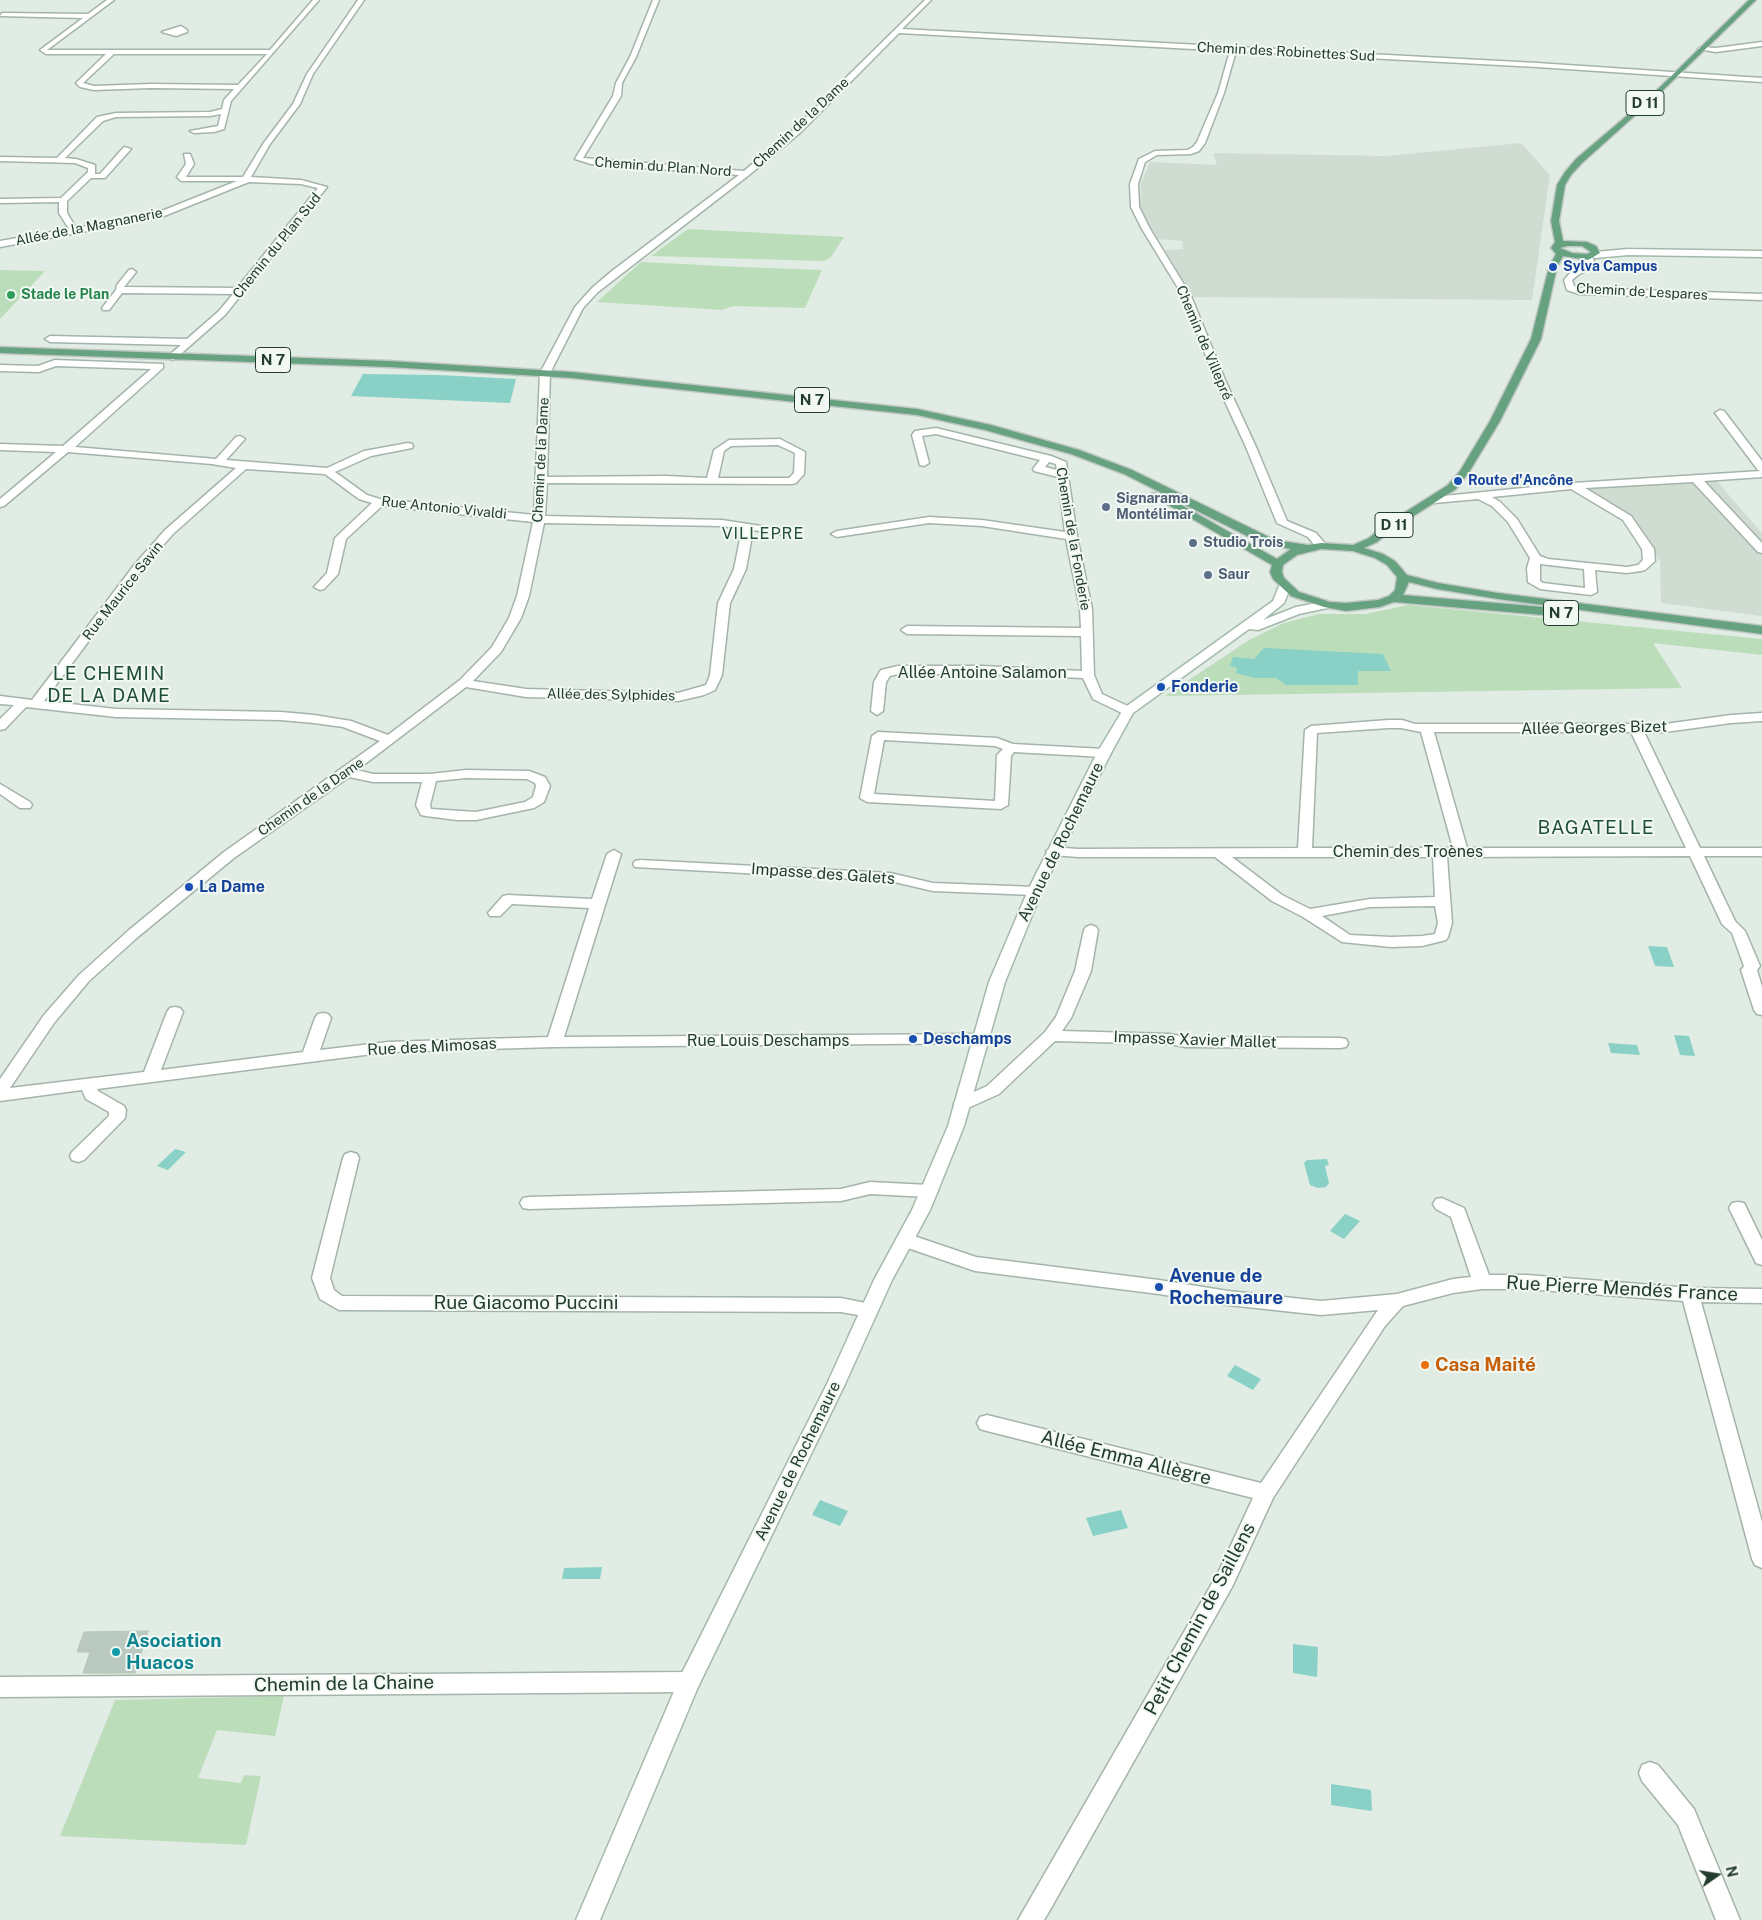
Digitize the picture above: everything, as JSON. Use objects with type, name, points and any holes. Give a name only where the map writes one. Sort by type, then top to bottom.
[{"type":"main road","name":"D 11","points":[[1354,548],[1374,540],[1389,527],[1452,487],[1484,440],[1536,339],[1550,278],[1559,249],[1556,216],[1561,185],[1568,174],[1579,161],[1658,92],[1674,74],[1753,0]]},
{"type":"main road","points":[[1556,216],[1571,238],[1592,253]]},
{"type":"main road","points":[[1569,262],[1559,249],[1579,243]]},
{"type":"main road","points":[[1550,278],[1569,262],[1592,253]]},
{"type":"main road","name":"N 7","points":[[0,350],[399,365],[545,373],[618,379],[918,412],[987,426],[1075,452],[1128,472],[1259,538],[1273,543],[1305,548]]},
{"type":"main road","name":"N 7","points":[[1075,452],[1278,564]]},
{"type":"main road","name":"D 11","points":[[1380,556],[1385,541],[1392,533],[1416,517],[1434,500]]},
{"type":"main road","points":[[1321,546],[1354,548],[1380,556],[1398,570],[1403,577],[1403,585],[1400,592],[1393,598],[1380,604],[1364,607],[1328,605],[1295,594],[1284,586],[1276,572],[1278,564],[1288,555],[1305,548],[1321,546]]},
{"type":"main road","name":"N 7","points":[[1403,577],[1437,586],[1489,594],[1762,630]]},
{"type":"main road","name":"N 7","points":[[1393,598],[1728,626]]},
{"type":"street","points":[[111,0],[43,50],[46,52],[149,53],[272,52]]},
{"type":"street","points":[[194,131],[214,130],[221,127],[228,100],[316,0]]},
{"type":"street","points":[[187,156],[190,164],[181,177],[184,179],[246,180],[267,144],[296,104],[310,74],[361,0]]},
{"type":"street","name":"Chemin du Plan Nord","points":[[656,0],[633,57],[619,83],[617,96],[579,159],[591,162],[746,173]]},
{"type":"street","name":"Chemin de la Dame","points":[[0,1093],[49,1019],[84,978],[141,927],[229,855],[347,772],[464,683],[497,649],[515,618],[523,596],[539,519],[545,373],[579,307],[595,290],[746,173],[798,130],[928,0]]},
{"type":"street","points":[[1,15],[13,7]]},
{"type":"street","points":[[1,15],[88,16]]},
{"type":"street","name":"Chemin des Robinettes Sud","points":[[897,31],[1498,63],[1762,80]]},
{"type":"street","points":[[163,40],[170,34]]},
{"type":"street","points":[[1702,49],[1716,50],[1762,44]]},
{"type":"street","points":[[149,53],[156,46]]},
{"type":"street","name":"Chemin de Villepré","points":[[1233,50],[1221,93],[1201,143],[1196,149],[1188,152],[1155,153],[1142,160],[1134,184],[1135,207],[1146,229],[1187,296],[1220,382],[1251,447],[1282,523],[1312,535],[1321,546]]},
{"type":"street","points":[[112,52],[79,82],[82,86],[94,88],[151,86],[241,87]]},
{"type":"street","points":[[59,160],[100,119],[106,117],[210,114],[225,111]]},
{"type":"street","points":[[89,176],[102,176],[127,150]]},
{"type":"street","points":[[0,159],[59,160],[86,163],[92,167],[92,172],[89,176],[63,200],[0,201]]},
{"type":"street","name":"Chemin du Plan Sud","points":[[172,356],[222,313],[323,187],[301,182],[246,180],[234,186]]},
{"type":"street","name":"Allée de la Magnanerie","points":[[0,244],[156,216],[234,186]]},
{"type":"street","points":[[63,200],[63,213],[74,231]]},
{"type":"street","points":[[1592,253],[1762,254]]},
{"type":"street","name":"Chemin de Lespares","points":[[1592,253],[1592,265],[1575,273],[1568,280],[1570,288],[1579,291],[1762,297]]},
{"type":"street","points":[[106,308],[132,272]]},
{"type":"street","points":[[120,290],[241,291]]},
{"type":"street","points":[[50,339],[188,342]]},
{"type":"street","points":[[0,368],[40,369],[55,363],[160,366],[0,504]]},
{"type":"street","points":[[1720,413],[1762,468]]},
{"type":"street","name":"Chemin de la Fonderie","points":[[924,463],[917,436],[927,432],[936,432],[1061,462],[1071,536],[1083,589],[1088,675],[1098,696],[1128,711]]},
{"type":"street","points":[[220,462],[240,439]]},
{"type":"street","points":[[542,480],[666,479],[712,481],[792,482],[799,474],[800,452],[780,442],[729,443],[719,450],[712,481]]},
{"type":"street","points":[[0,447],[66,449],[220,462],[244,466],[328,471],[368,453],[408,446]]},
{"type":"street","name":"Rue Maurice Savin","points":[[0,726],[30,703],[139,566],[170,532],[244,466]]},
{"type":"street","name":"Rue Antonio Vivaldi","points":[[328,471],[363,497],[379,502],[539,519]]},
{"type":"street","points":[[1434,500],[1573,486],[1762,474]]},
{"type":"street","points":[[1696,478],[1762,550]]},
{"type":"street","points":[[1452,487],[1482,496],[1496,504],[1513,520],[1530,551],[1536,558],[1546,562],[1627,570],[1641,568],[1648,561],[1648,549],[1627,518],[1573,486]]},
{"type":"street","points":[[320,587],[332,574],[341,538],[379,502]]},
{"type":"street","points":[[539,519],[722,523],[783,532]]},
{"type":"street","points":[[837,534],[929,520],[982,523],[1071,536]]},
{"type":"street","name":"Allée des Sylphides","points":[[464,683],[526,693],[659,697],[678,697],[700,692],[711,687],[716,675],[724,603],[740,569],[748,526]]},
{"type":"street","points":[[1536,558],[1533,568],[1534,582],[1540,586],[1591,592],[1589,566]]},
{"type":"street","name":"Avenue de Rochemaure","points":[[588,1920],[689,1682],[836,1384],[869,1310],[929,1191],[956,1126],[997,982],[1034,891],[1104,753],[1128,711],[1278,603],[1284,586]]},
{"type":"street","name":"Avenue de Rochemaure","points":[[1236,634],[1296,611],[1328,605]]},
{"type":"street","points":[[907,630],[1086,632]]},
{"type":"street","name":"Allée Antoine Salamon","points":[[877,711],[880,682],[885,673],[898,670],[983,670],[1088,675]]},
{"type":"street","points":[[0,700],[116,713],[314,718],[346,724],[390,740]]},
{"type":"street","name":"Allée Georges Bizet","points":[[1304,852],[1311,730],[1388,724],[1426,728],[1665,728],[1731,718],[1762,717]]},
{"type":"street","points":[[1426,728],[1461,852]]},
{"type":"street","points":[[1636,728],[1729,924],[1727,930],[1741,963],[1749,970],[1762,1010]]},
{"type":"street","points":[[1011,748],[1004,755],[1002,805],[867,798],[878,736],[997,742],[1011,748],[1104,753]]},
{"type":"street","points":[[347,772],[373,778],[430,778],[466,774],[530,775],[540,780],[543,786],[539,799],[529,805],[476,816],[457,816],[426,812],[423,805],[430,778]]},
{"type":"street","points":[[0,788],[25,805]]},
{"type":"street","name":"Chemin des Troènes","points":[[1053,851],[1078,853],[1762,852]]},
{"type":"street","points":[[1217,852],[1277,898],[1308,914],[1347,939],[1422,942],[1441,937],[1446,922],[1442,901],[1440,852]]},
{"type":"street","points":[[554,1042],[614,854]]},
{"type":"street","name":"Impasse des Galets","points":[[640,864],[890,877],[933,887],[1034,891]]},
{"type":"street","points":[[495,913],[508,899],[597,904]]},
{"type":"street","points":[[1308,914],[1370,902],[1442,901]]},
{"type":"street","points":[[962,1104],[993,1090],[1051,1036],[1064,1018],[1083,972],[1090,930]]},
{"type":"street","points":[[150,1076],[175,1012]]},
{"type":"street","points":[[310,1056],[322,1018]]},
{"type":"street","name":"Impasse Xavier Mallet","points":[[1051,1036],[1170,1039],[1185,1042],[1340,1043]]},
{"type":"street","name":"Rue Louis Deschamps","points":[[554,1042],[982,1039]]},
{"type":"street","name":"Rue des Mimosas","points":[[0,1093],[92,1084],[388,1046],[554,1042]]},
{"type":"street","points":[[78,1156],[116,1118],[118,1110],[92,1095],[89,1089],[92,1084]]},
{"type":"street","name":"Rue Giacomo Puccini","points":[[351,1158],[321,1278],[326,1294],[339,1303],[841,1305],[869,1310]]},
{"type":"street","points":[[530,1203],[841,1195],[870,1188],[929,1191]]},
{"type":"street","name":"Rue Pierre Mendés France","points":[[1442,1204],[1458,1213],[1470,1242],[1482,1282]]},
{"type":"street","points":[[1738,1208],[1762,1258]]},
{"type":"street","name":"Rue Pierre Mendés France","points":[[905,1240],[975,1264],[1158,1287],[1228,1298],[1321,1308],[1397,1301],[1453,1286],[1482,1282],[1527,1282],[1690,1295],[1762,1296]]},
{"type":"street","points":[[1690,1295],[1762,1559]]},
{"type":"street","name":"Petit Chemin de Saillens","points":[[1030,1920],[1047,1894],[1225,1580],[1266,1494],[1379,1321],[1397,1301]]},
{"type":"street","name":"Allée Emma Allègre","points":[[987,1423],[1266,1494]]},
{"type":"street","name":"Chemin de la Chaine","points":[[0,1687],[689,1682]]},
{"type":"street","points":[[1650,1774],[1686,1817],[1728,1920]]},
{"type":"shaded area","points":[[1521,143],[1550,175],[1532,300],[1193,297],[1165,250],[1183,249],[1182,241],[1158,239],[1140,206],[1141,183],[1150,162],[1217,165],[1213,153],[1386,156]]},
{"type":"shaded area","points":[[1715,479],[1762,533],[1762,616],[1661,603],[1660,561],[1631,517],[1585,489]]},
{"type":"green space","points":[[688,229],[844,237],[831,257],[824,261],[651,256]]},
{"type":"green space","points":[[641,262],[822,270],[805,308],[733,306],[722,310],[597,302]]},
{"type":"green space","name":"Stade le Plan","points":[[0,270],[45,271],[0,319]]},
{"type":"green space","points":[[1408,605],[1762,639],[1762,655],[1653,643],[1682,688],[1165,696],[1249,640],[1284,623],[1319,614],[1366,614]]},
{"type":"green space","points":[[284,1696],[275,1736],[217,1730],[198,1778],[241,1783],[244,1775],[261,1776],[246,1845],[60,1836],[115,1700]]},
{"type":"water","points":[[363,374],[516,379],[510,403],[351,396]]},
{"type":"water","points":[[1264,648],[1383,654],[1391,671],[1358,671],[1358,685],[1286,685],[1276,678],[1254,678],[1236,673],[1237,668],[1230,666],[1233,657],[1254,659]]},
{"type":"water","points":[[1648,946],[1667,947],[1674,967],[1655,966]]},
{"type":"water","points":[[1674,1035],[1689,1036],[1695,1056],[1680,1055]]},
{"type":"water","points":[[1608,1043],[1637,1045],[1640,1055],[1611,1053]]},
{"type":"water","points":[[175,1149],[186,1152],[168,1170],[157,1166]]},
{"type":"water","points":[[1327,1159],[1329,1165],[1325,1166],[1329,1183],[1326,1187],[1318,1188],[1310,1185],[1304,1163],[1307,1160]]},
{"type":"water","points":[[1345,1214],[1360,1221],[1344,1239],[1330,1231]]},
{"type":"water","points":[[1235,1365],[1261,1379],[1253,1390],[1227,1376]]},
{"type":"water","points":[[820,1500],[848,1511],[840,1526],[812,1515]]},
{"type":"water","points":[[1121,1510],[1128,1528],[1093,1536],[1086,1518]]},
{"type":"water","points":[[602,1567],[600,1579],[562,1579],[564,1568]]},
{"type":"water","points":[[1293,1644],[1318,1647],[1317,1677],[1293,1673]]},
{"type":"water","points":[[1331,1784],[1371,1790],[1372,1811],[1331,1805]]},
{"type":"building","name":"Asociation Huacos","points":[[148,1631],[135,1673],[83,1673],[90,1652],[77,1652],[84,1632]]},
{"type":"place","name":"Sylva Campus","points":[[1553,267]]},
{"type":"place","name":"Stade le Plan","points":[[11,295]]},
{"type":"place","name":"Route d'Ancône","points":[[1458,481]]},
{"type":"place","name":"Signarama Montélimar","points":[[1106,507]]},
{"type":"place","name":"Studio Trois","points":[[1193,543]]},
{"type":"place","name":"Saur","points":[[1208,575]]},
{"type":"place","name":"Fonderie","points":[[1161,687]]},
{"type":"place","name":"La Dame","points":[[189,887]]},
{"type":"place","name":"Deschamps","points":[[913,1039]]},
{"type":"place","name":"Avenue de Rochemaure","points":[[1159,1287]]},
{"type":"place","name":"Casa Maité","points":[[1425,1365]]},
{"type":"place","name":"Asociation Huacos","points":[[116,1652]]},
{"type":"district","name":"VILLEPRE","points":[[763,534]]},
{"type":"district","name":"LE CHEMIN DE LA DAME","points":[[109,685]]},
{"type":"district","name":"BAGATELLE","points":[[1596,828]]}]
